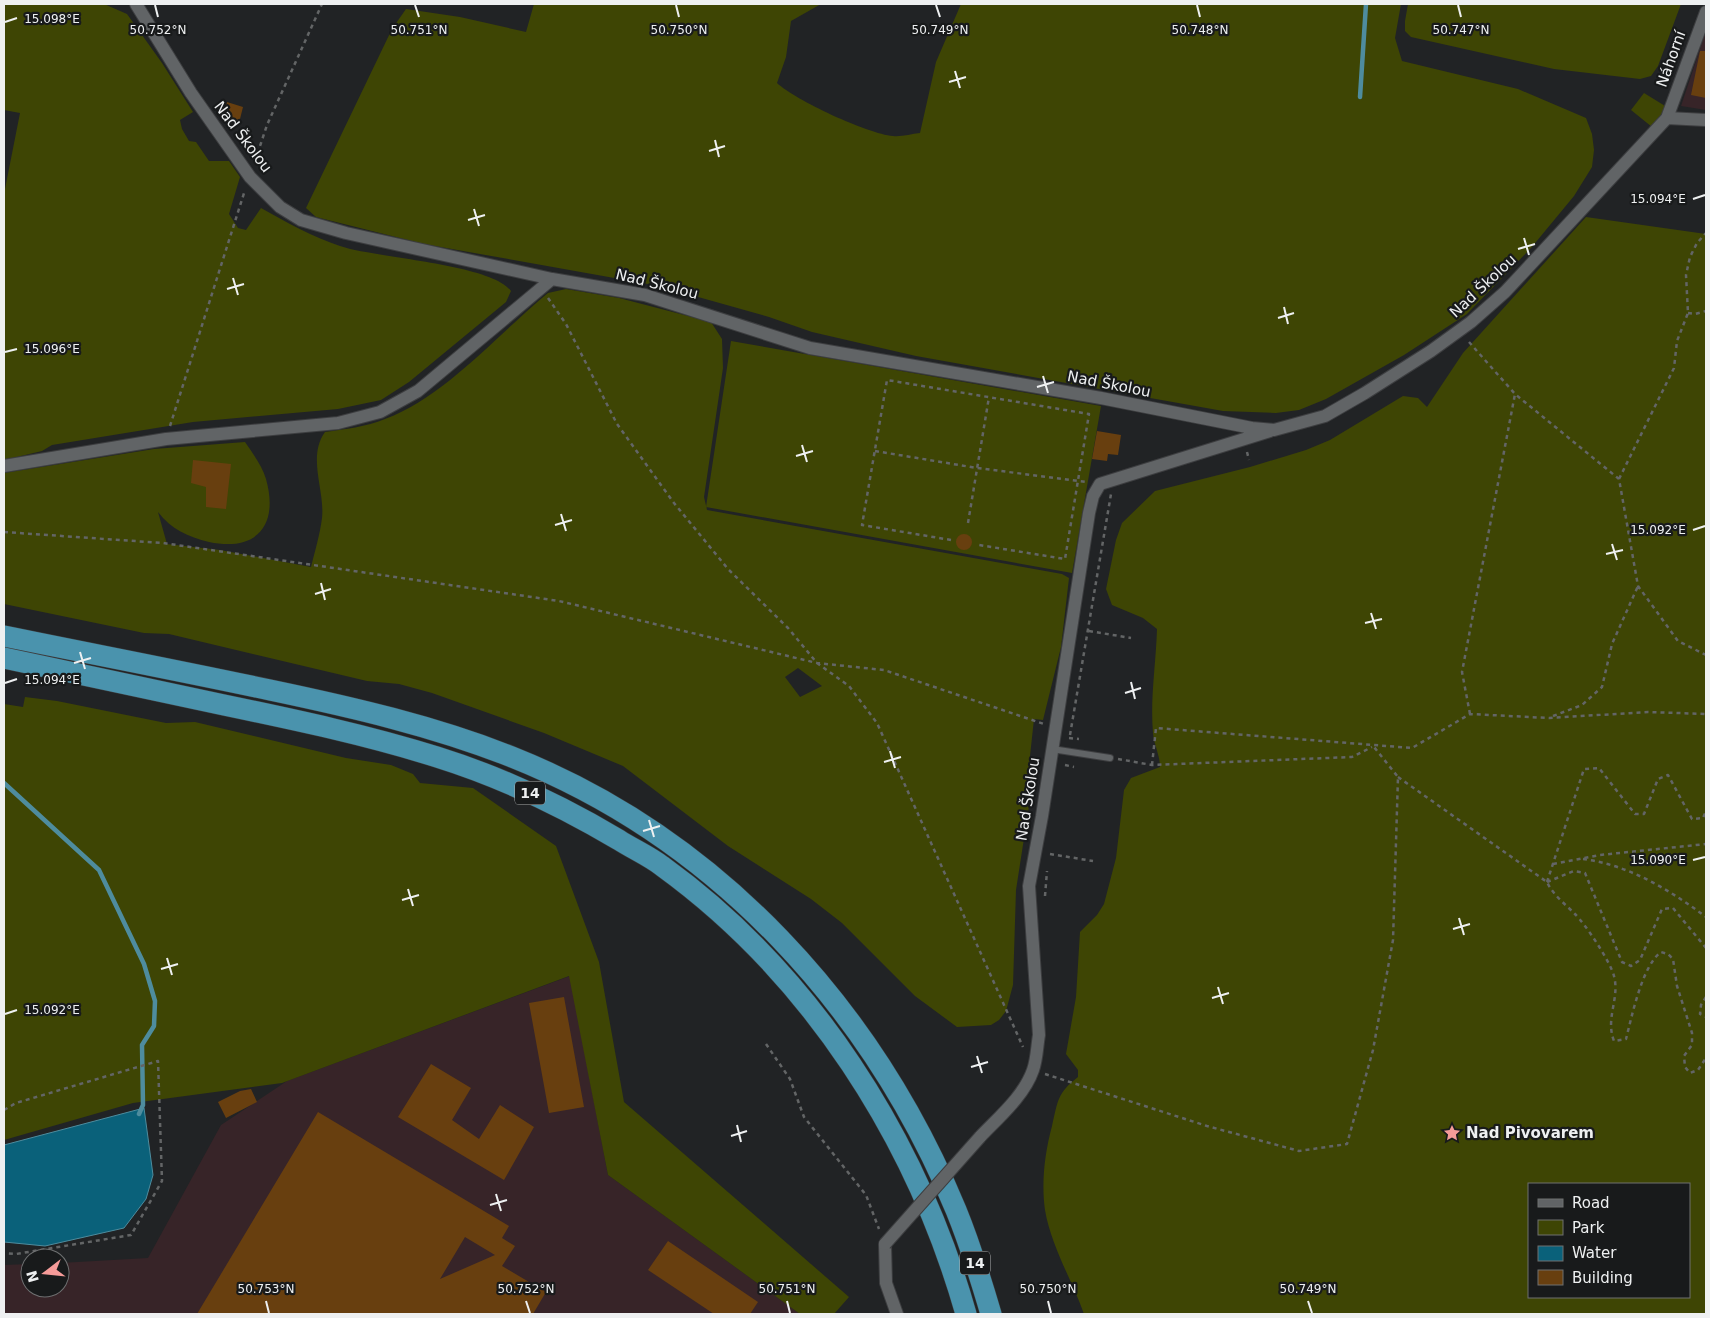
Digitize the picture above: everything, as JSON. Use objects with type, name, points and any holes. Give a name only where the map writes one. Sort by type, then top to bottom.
[{"type":"highway","name":"14","points":[[4,636],[349,707],[430,729],[513,757],[576,787],[650,828],[714,878],[771,929],[819,980],[851,1020],[893,1084],[928,1149],[957,1212],[991,1314]]},
{"type":"highway","name":"14","points":[[4,658],[344,730],[440,758],[507,782],[575,814],[661,865],[753,945],[808,1004],[852,1066],[888,1123],[938,1229],[966,1314]]},
{"type":"street","name":"Nad Školou","points":[[136,4],[191,93],[250,177],[280,207],[301,220],[346,233],[552,279],[645,294],[810,348],[1091,396],[1252,428],[1274,430]]},
{"type":"street","name":"Náhorní","points":[[1667,118],[1706,12]]},
{"type":"street","name":"Nad Školou","points":[[885,1244],[1017,1096],[1033,1070],[1039,1035],[1029,886],[1089,513],[1093,496],[1100,484],[1244,441],[1333,411],[1373,388],[1471,322],[1505,292],[1667,118]]},
{"type":"street","points":[[1667,118],[1706,120]]},
{"type":"street","points":[[4,466],[166,439],[338,423],[380,412],[418,391],[540,287],[552,279]]},
{"type":"street","points":[[885,1244],[886,1283],[897,1314]]},
{"type":"lane","points":[[1052,749],[1110,758]]},
{"type":"path","points":[[166,439],[267,125],[322,4]]},
{"type":"path","points":[[1706,233],[1690,256],[1686,275],[1688,313],[1677,341],[1674,368],[1619,479],[1638,586],[1678,641],[1706,655]]},
{"type":"path","points":[[540,287],[566,324],[617,424],[674,503],[728,569],[788,628],[817,663],[849,686],[877,722],[1033,1070],[1145,1107],[1299,1151],[1347,1144],[1373,1050],[1393,940],[1398,777]]},
{"type":"path","points":[[1688,313],[1695,314],[1706,311]]},
{"type":"path","points":[[1469,342],[1515,394],[1619,479]]},
{"type":"path","points":[[950,540],[862,525],[887,380],[1089,414],[1065,559],[980,545]]},
{"type":"path","points":[[1470,714],[1462,672],[1515,394]]},
{"type":"path","points":[[968,523],[989,397]]},
{"type":"path","points":[[875,451],[977,468],[1088,483]]},
{"type":"path","points":[[1074,767],[1065,765],[1067,751],[1110,500],[1112,491],[1115,488]]},
{"type":"path","points":[[4,532],[163,543],[559,601],[817,663],[884,670],[1055,728]]},
{"type":"path","points":[[1550,718],[1582,705],[1602,687],[1612,644],[1638,586]]},
{"type":"path","points":[[1089,631],[1131,638]]},
{"type":"path","points":[[1152,765],[1156,728],[1343,742],[1374,747],[1412,748],[1470,714],[1550,718],[1648,712],[1706,714]]},
{"type":"path","points":[[1070,738],[1078,739]]},
{"type":"path","points":[[1110,758],[1152,765],[1352,758],[1374,747]]},
{"type":"path","points":[[1374,747],[1398,777],[1547,882],[1551,890],[1577,916],[1594,939],[1614,976],[1614,997],[1609,1028],[1614,1041],[1626,1039],[1635,1005],[1653,958],[1661,952],[1668,954],[1673,959],[1677,986],[1692,1033],[1692,1046],[1684,1056],[1685,1067],[1690,1072],[1698,1070],[1706,1058]]},
{"type":"path","points":[[1547,882],[1584,769],[1599,768],[1635,814],[1644,814],[1658,779],[1668,775],[1692,818],[1703,818],[1706,811]]},
{"type":"path","points":[[1553,864],[1579,858],[1706,844]]},
{"type":"path","points":[[1049,862],[1050,854],[1093,861]]},
{"type":"path","points":[[1579,858],[1600,861],[1659,885],[1676,894],[1706,917]]},
{"type":"path","points":[[1045,901],[1047,870]]},
{"type":"path","points":[[1547,882],[1574,870],[1585,873],[1622,962],[1630,966],[1640,960],[1662,909],[1673,908],[1706,948]]},
{"type":"path","points":[[1706,997],[1701,1005],[1700,1014],[1706,1017]]},
{"type":"path","points":[[766,1044],[790,1079],[804,1116],[866,1195],[885,1244]]},
{"type":"path","points":[[4,1110],[16,1103],[158,1061],[162,1181],[131,1235],[16,1254],[4,1253]]},
{"type":"shaded area","points":[[1706,31],[1706,110],[1681,106]]},
{"type":"shaded area","points":[[570,976],[608,1175],[800,1314],[4,1314],[4,1265],[20,1264],[20,1298],[70,1298],[70,1262],[148,1258],[221,1125],[287,1081]]},
{"type":"green space","points":[[4,4],[104,4],[127,14],[162,63],[193,112],[180,120],[182,129],[189,141],[196,142],[209,161],[229,161],[240,177],[229,214],[238,228],[246,230],[261,208],[310,234],[340,246],[481,274],[500,282],[511,291],[506,302],[409,382],[381,400],[338,409],[193,422],[52,445],[42,451],[4,460],[4,194],[20,113],[4,110]]},
{"type":"green space","points":[[534,4],[821,4],[791,21],[786,57],[777,83],[815,107],[850,123],[882,134],[903,136],[920,133],[936,62],[961,4],[1401,4],[1395,38],[1402,61],[1518,89],[1586,118],[1592,134],[1594,150],[1592,167],[1574,196],[1531,248],[1467,314],[1404,355],[1326,399],[1299,410],[1276,413],[1223,411],[916,356],[812,332],[769,317],[659,286],[424,244],[316,217],[306,208],[392,29],[406,9],[460,17],[526,32]]},
{"type":"green space","points":[[1408,4],[1681,4],[1658,66],[1651,76],[1640,79],[1554,69],[1411,37],[1405,31]]},
{"type":"green space","points":[[1644,93],[1670,109],[1652,127],[1631,110]]},
{"type":"green space","points":[[1586,217],[1706,234],[1706,1314],[1084,1314],[1057,1250],[1048,1223],[1043,1189],[1046,1157],[1059,1098],[1066,1088],[1078,1077],[1078,1070],[1066,1054],[1076,997],[1080,932],[1097,915],[1104,904],[1116,858],[1124,790],[1131,778],[1160,767],[1152,720],[1157,629],[1143,618],[1112,605],[1106,589],[1116,540],[1122,523],[1155,491],[1250,467],[1306,450],[1330,440],[1403,396],[1418,398],[1427,407],[1463,353]]},
{"type":"green space","points":[[566,289],[619,298],[711,322],[722,339],[723,368],[704,497],[707,510],[1062,574],[1069,578],[1061,647],[1043,720],[1034,719],[1030,756],[1029,806],[1016,890],[1013,985],[1006,1011],[999,1020],[991,1025],[957,1027],[915,996],[842,923],[811,899],[728,846],[623,766],[544,733],[432,693],[399,684],[367,681],[169,634],[144,633],[4,604],[4,473],[154,449],[245,442],[262,469],[269,495],[269,510],[266,522],[260,532],[252,539],[240,543],[226,544],[194,538],[174,528],[158,512],[167,544],[220,550],[311,567],[322,518],[317,452],[325,432],[378,422],[407,409],[429,396],[471,363],[548,293]],"holes":[[[798,668],[822,686],[800,697],[785,677]]]},
{"type":"green space","points":[[731,341],[1101,406],[1072,573],[706,507]]},
{"type":"green space","points":[[25,697],[57,701],[166,723],[195,722],[346,758],[391,765],[413,774],[420,783],[473,788],[556,846],[599,962],[624,1102],[849,1297],[834,1314],[800,1314],[608,1175],[569,976],[282,1083],[133,1103],[4,1140],[4,704],[23,707]]},
{"type":"water","points":[[144,1108],[153,1175],[146,1199],[124,1228],[45,1246],[4,1242],[4,1145]]},
{"type":"building","points":[[1700,51],[1706,51],[1706,98],[1691,95]]},
{"type":"building","points":[[227,102],[243,107],[239,123],[223,118]]},
{"type":"building","points":[[1097,431],[1121,435],[1118,455],[1108,454],[1107,461],[1092,459]]},
{"type":"building","points":[[193,460],[231,464],[226,509],[206,507],[206,487],[191,483]]},
{"type":"building","points":[[964,534],[972,542],[964,550],[956,542]]},
{"type":"building","points":[[564,997],[584,1107],[549,1113],[529,1003]]},
{"type":"building","points":[[431,1064],[471,1088],[452,1120],[479,1139],[500,1105],[534,1127],[504,1180],[398,1117]]},
{"type":"building","points":[[251,1089],[257,1102],[226,1118],[218,1102],[240,1091]]},
{"type":"building","points":[[318,1112],[509,1226],[502,1238],[515,1246],[502,1266],[546,1292],[533,1314],[197,1314]],"holes":[[[465,1237],[495,1255],[440,1279]]]},
{"type":"building","points":[[668,1241],[758,1302],[750,1314],[714,1314],[648,1270]]},
{"type":"waterway","points":[[1360,97],[1366,4]]},
{"type":"waterway","points":[[4,783],[99,870],[144,964],[155,1001],[154,1026],[142,1045],[143,1105],[139,1114]]},
{"type":"place","name":"Nad Pivovarem","points":[[1452,1133]]}]
